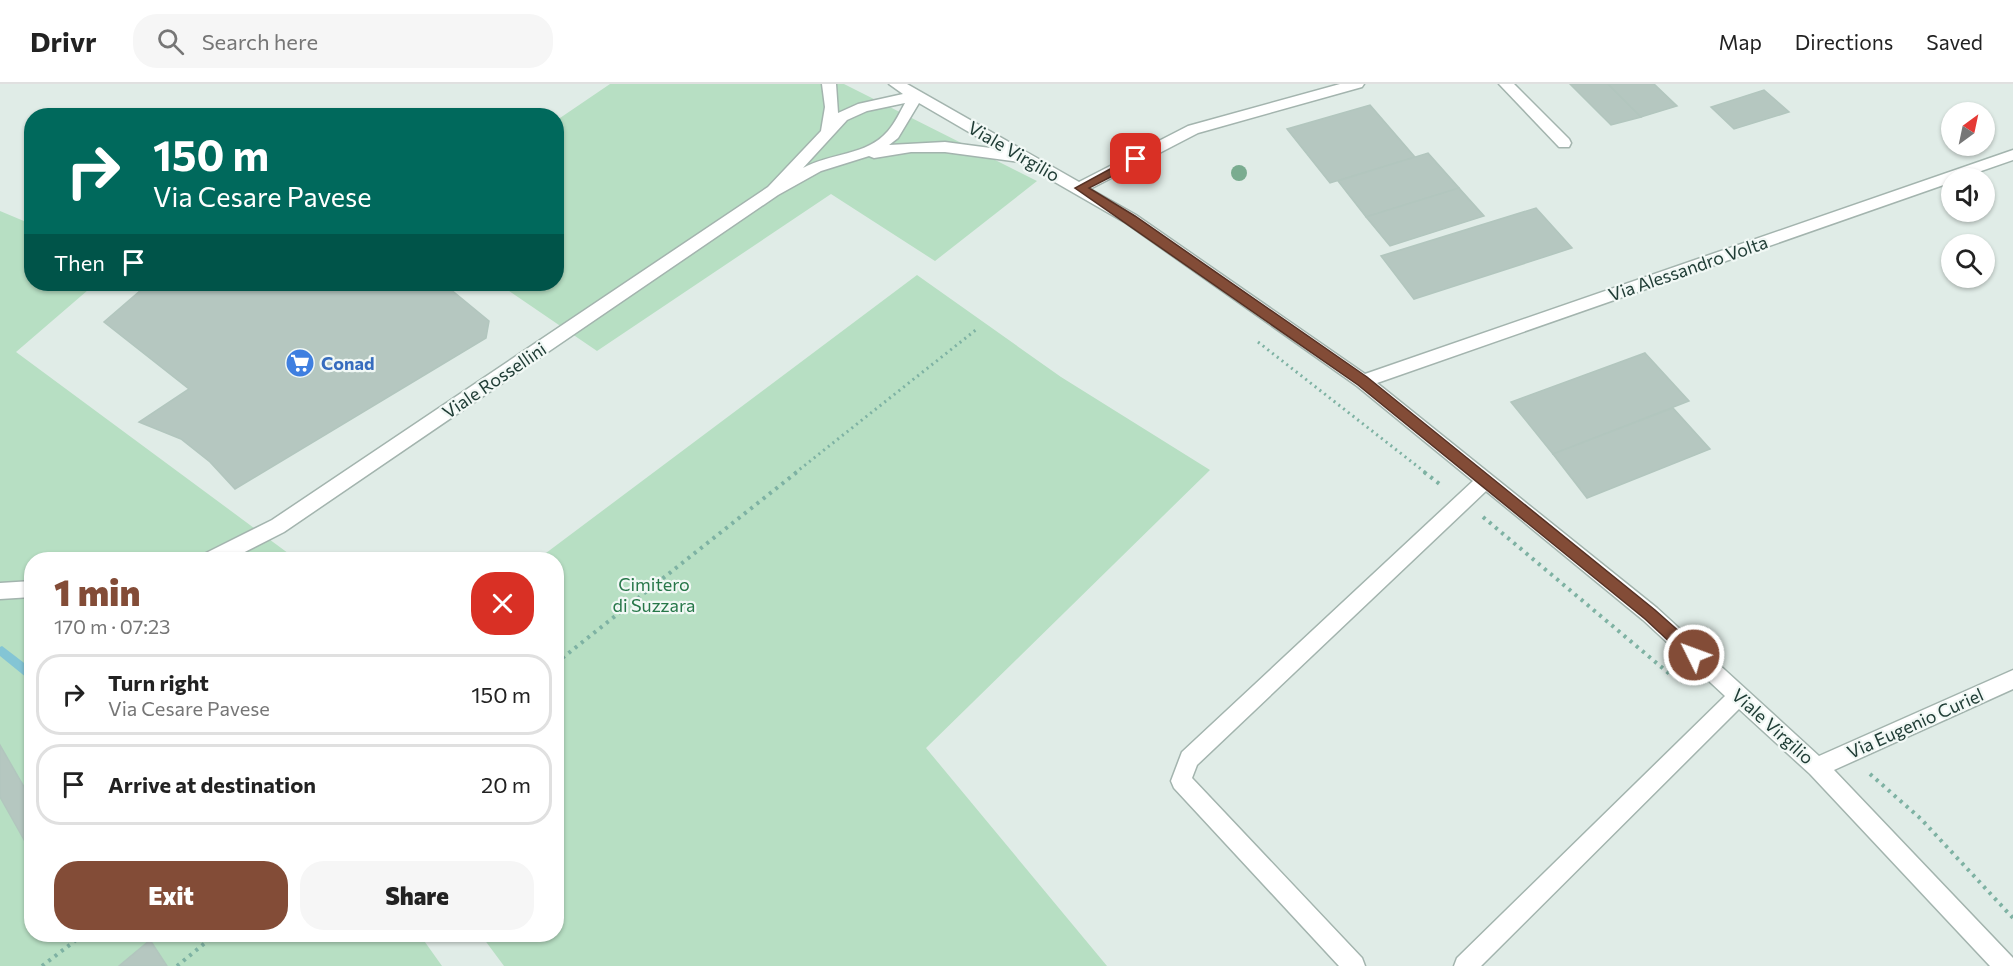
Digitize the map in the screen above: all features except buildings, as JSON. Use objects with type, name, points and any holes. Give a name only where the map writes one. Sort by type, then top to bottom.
[{"type":"street","points":[[828,133],[832,107],[829,84]]},
{"type":"street","name":"Viale Virgilio","points":[[896,84],[1131,219],[1363,381],[1650,614],[1817,767],[2005,966]]},
{"type":"street","points":[[1080,188],[1193,129],[1357,84]]},
{"type":"street","points":[[1506,84],[1564,143]]},
{"type":"street","points":[[773,191],[842,117],[863,107],[916,96]]},
{"type":"street","points":[[851,158],[880,146],[893,135],[916,96]]},
{"type":"street","points":[[773,191],[816,167],[899,148],[969,147],[1035,163]]},
{"type":"street","name":"Via Alessandro Volta","points":[[1363,381],[2013,155]]},
{"type":"street","name":"Viale Rossellini","points":[[226,552],[278,526],[773,191]]},
{"type":"street","points":[[1354,966],[1181,781],[1189,759],[1485,481]]},
{"type":"street","points":[[0,591],[24,590]]},
{"type":"street","name":"Via Eugenio Curiel","points":[[1817,767],[2013,679]]},
{"type":"street","points":[[1465,966],[1739,696]]},
{"type":"path","points":[[564,657],[977,329]]},
{"type":"path","points":[[1257,341],[1511,539],[1675,678]]},
{"type":"path","points":[[42,966],[74,942]]},
{"type":"path","points":[[177,966],[206,942]]},
{"type":"green space","points":[[610,84],[844,84],[1037,181],[935,261],[831,194],[597,351],[509,291],[564,291],[564,115]]},
{"type":"green space","points":[[0,211],[24,221],[24,291],[87,291],[16,352],[287,552],[24,552],[24,942],[425,942],[442,966],[0,966]]},
{"type":"green space","name":"Cimitero di Suzzara","points":[[917,275],[1061,377],[1210,470],[926,748],[1107,966],[504,966],[486,942],[564,942],[564,552],[547,552]]},
{"type":"waterway","points":[[2,651],[24,670]]},
{"type":"place","name":"Conad","points":[[300,363]]},
{"type":"route","points":[[1136,159],[1080,188],[1131,219],[1363,381],[1650,614],[1694,655]]}]
